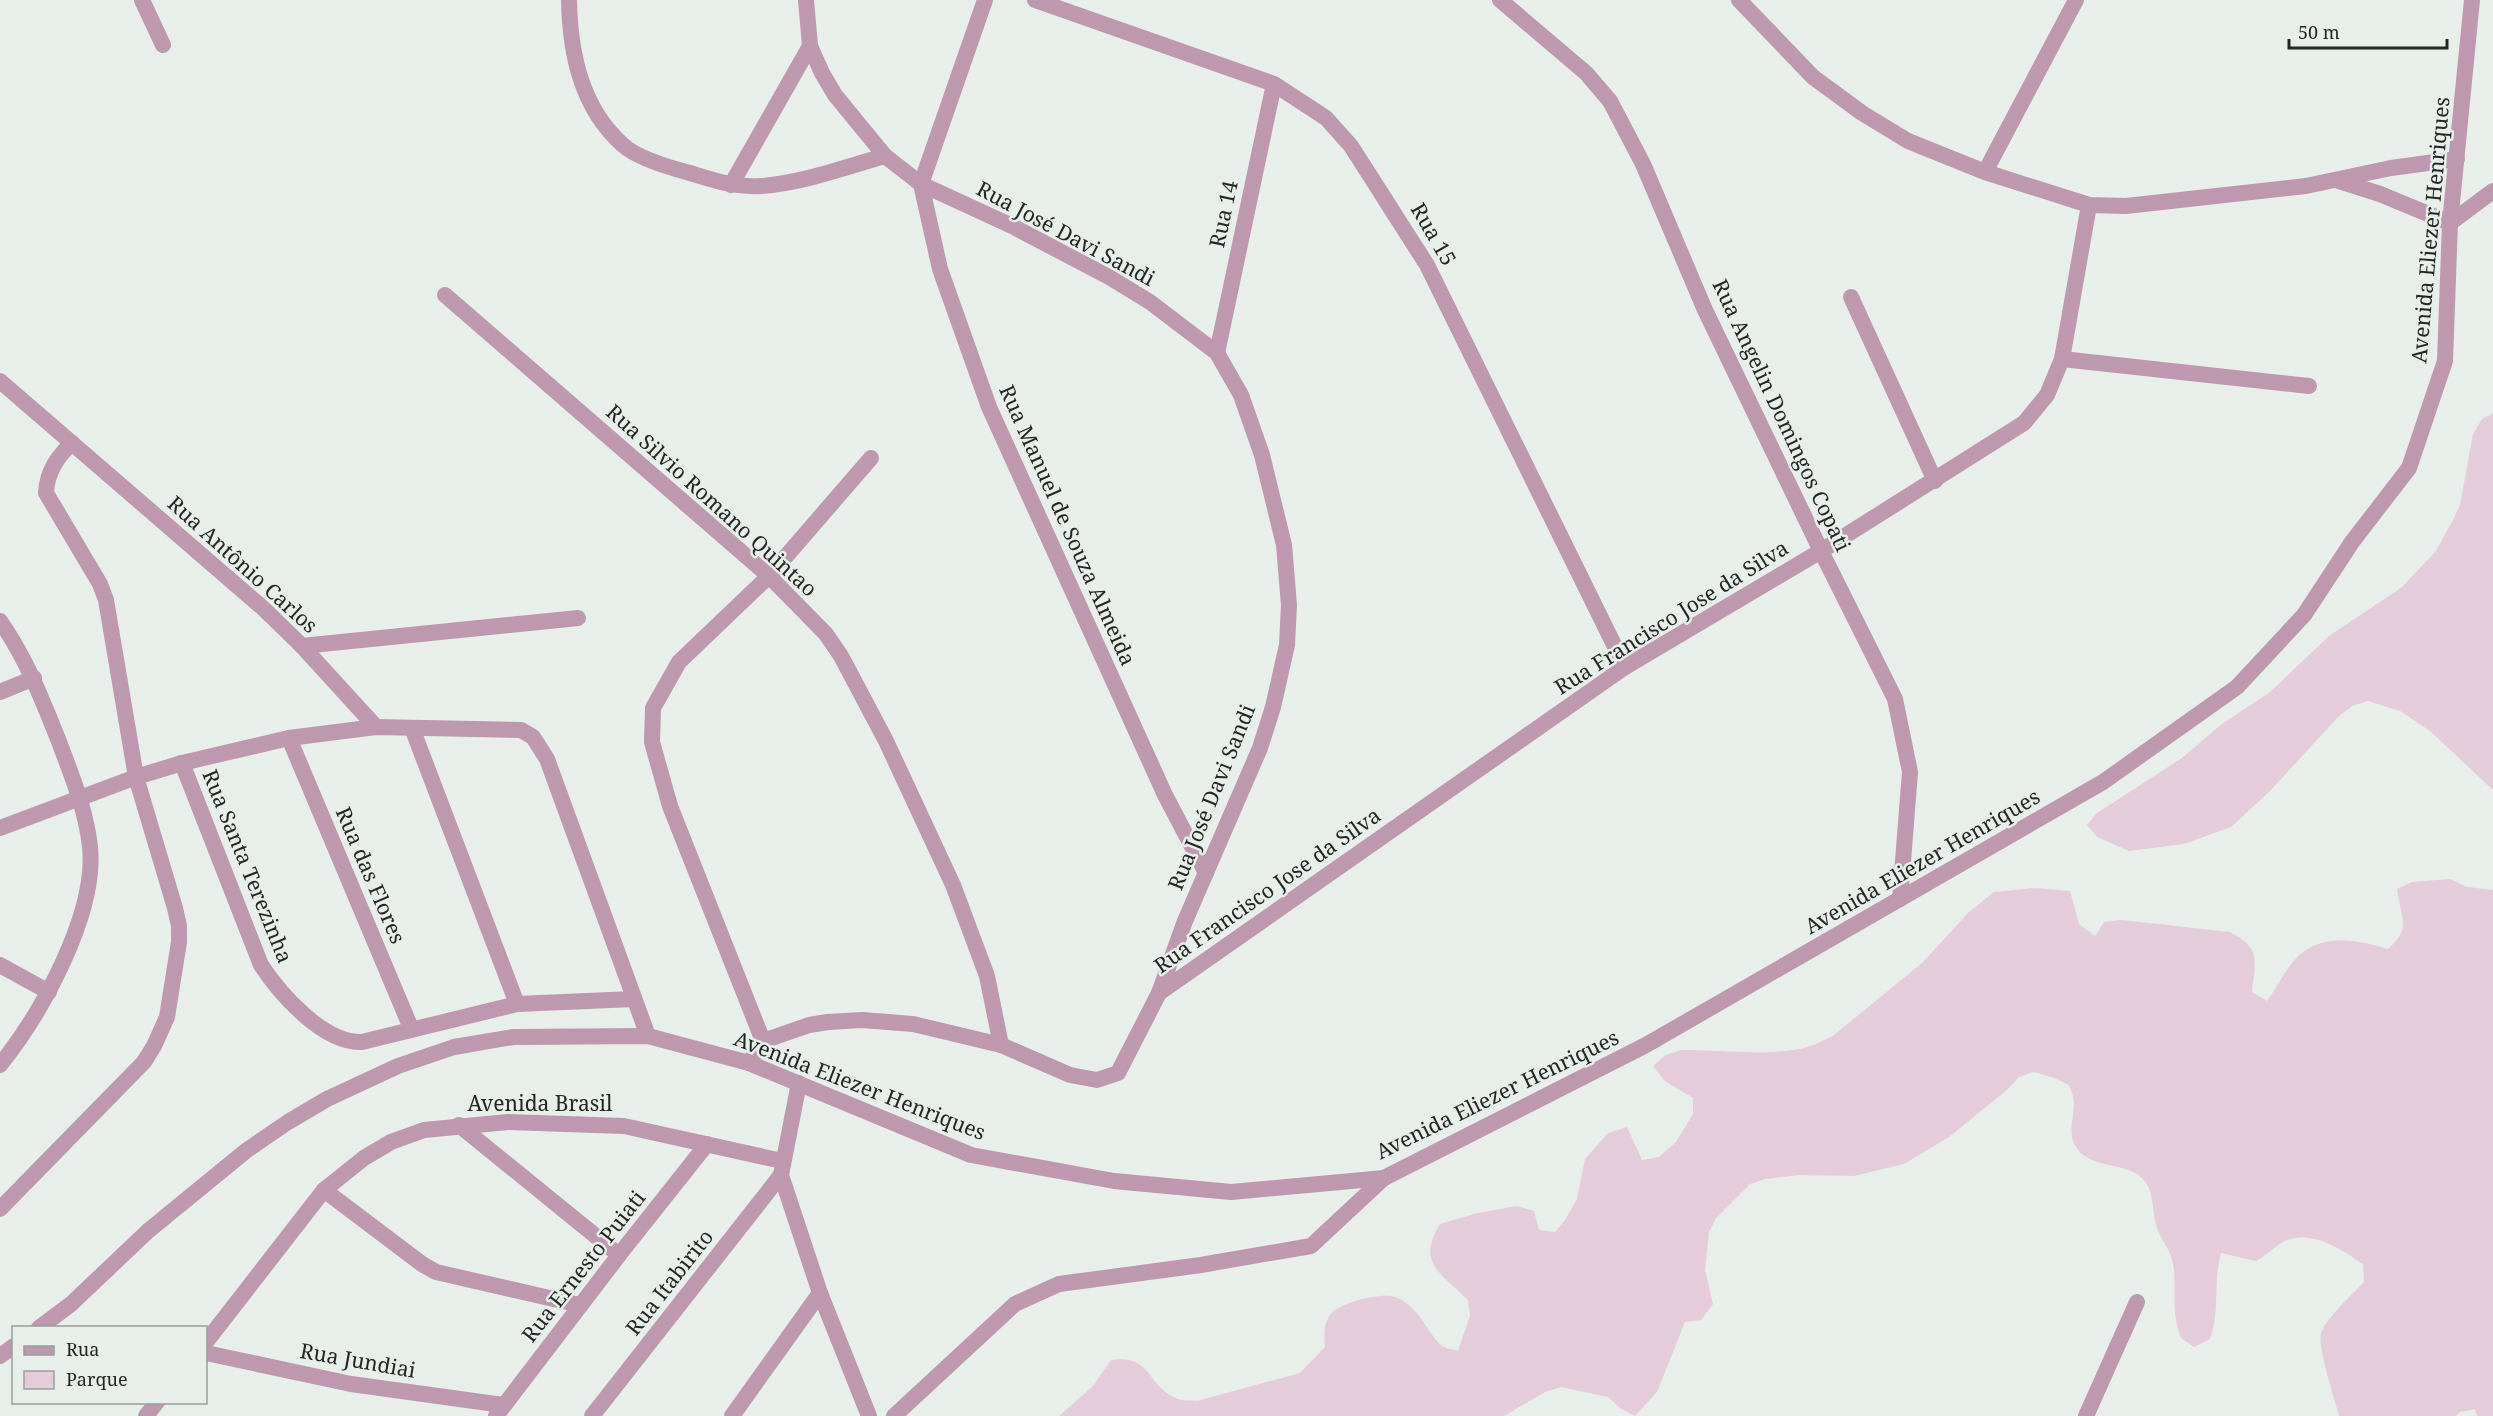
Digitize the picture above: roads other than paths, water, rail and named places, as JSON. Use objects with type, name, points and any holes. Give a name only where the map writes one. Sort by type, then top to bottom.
[{"type":"street","points":[[142,0],[163,45]]},
{"type":"street","points":[[569,0],[571,45],[584,91],[598,119],[624,147],[669,168],[731,185],[760,186],[788,182],[885,156]]},
{"type":"street","name":"Rua José Davi Sandi","points":[[806,0],[810,46],[822,73],[836,95],[885,156],[921,184],[1012,226],[1109,277],[1150,302],[1217,353],[1241,395],[1262,455],[1284,545],[1289,605],[1287,645],[1273,707],[1260,748],[1206,873],[1159,993],[1118,1073],[1097,1080],[1070,1075],[1001,1046]]},
{"type":"street","points":[[921,184],[985,0]]},
{"type":"street","name":"Rua 15","points":[[1035,0],[1274,84],[1326,118],[1351,146],[1427,265],[1625,668]]},
{"type":"street","name":"Rua Angelin Domingos Copati","points":[[1500,0],[1586,73],[1610,101],[1643,164],[1706,310],[1821,551],[1895,699],[1910,772],[1900,899]]},
{"type":"street","points":[[1739,0],[1813,77],[1862,113],[1908,141],[1985,172],[2089,205],[2126,206],[2306,186],[2391,168],[2457,159]]},
{"type":"street","points":[[1985,172],[2076,0]]},
{"type":"street","name":"Avenida Eliezer Henriques","points":[[42,1326],[71,1304],[148,1231],[247,1150],[327,1099],[398,1066],[454,1047],[513,1037],[648,1036],[749,1063],[971,1155],[1113,1181],[1231,1192],[1384,1178],[1646,1045],[2103,782],[2237,687],[2304,615],[2352,542],[2409,468],[2445,362],[2450,223],[2472,0]]},
{"type":"street","points":[[731,185],[810,46]]},
{"type":"street","name":"Rua 14","points":[[1217,353],[1274,84]]},
{"type":"street","points":[[2338,180],[2380,194],[2450,223],[2493,191]]},
{"type":"street","name":"Rua Manuel de Souza Almeida","points":[[921,184],[940,269],[988,407],[1165,795],[1206,873]]},
{"type":"street","name":"Rua Francisco Jose da Silva","points":[[1159,993],[1625,668],[1821,551],[2024,423],[2047,395],[2062,359],[2089,205]]},
{"type":"street","name":"Rua Silvio Romano Quintao","points":[[445,295],[769,576],[826,634],[841,656],[886,741],[953,885],[987,976],[1001,1046]]},
{"type":"street","points":[[1851,297],[1935,481]]},
{"type":"street","points":[[2062,359],[2309,386]]},
{"type":"street","name":"Rua Antônio Carlos","points":[[0,381],[264,609],[302,646],[376,727]]},
{"type":"street","points":[[0,1209],[144,1062],[167,1017],[179,926],[136,777],[106,600],[100,584],[46,494],[47,479],[52,467],[72,443]]},
{"type":"street","points":[[763,1041],[670,806],[652,742],[653,708],[679,662],[769,576],[871,458]]},
{"type":"street","points":[[302,646],[578,618]]},
{"type":"street","points":[[0,621],[18,646],[34,678],[80,798],[90,848],[90,876],[82,914],[49,992],[15,1047],[0,1065]]},
{"type":"street","points":[[0,692],[34,678]]},
{"type":"street","points":[[0,828],[136,777],[182,763],[289,738],[376,727],[521,730],[533,737],[547,759],[648,1036]]},
{"type":"street","points":[[412,728],[517,1004]]},
{"type":"street","name":"Rua das Flores","points":[[289,738],[411,1028]]},
{"type":"street","name":"Rua Santa Terezinha","points":[[182,763],[261,965],[278,991],[305,1016],[350,1042],[362,1042],[411,1028]]},
{"type":"street","points":[[0,965],[49,992]]},
{"type":"street","points":[[411,1028],[517,1004],[634,999]]},
{"type":"street","points":[[749,1063],[763,1041],[809,1025],[862,1020],[914,1024],[1001,1046]]},
{"type":"street","points":[[799,1083],[782,1168],[820,1293],[869,1416]]},
{"type":"street","name":"Avenida Brasil","points":[[207,1341],[324,1190],[364,1158],[391,1142],[424,1130],[508,1122],[624,1126],[707,1144],[782,1168]]},
{"type":"street","points":[[459,1125],[619,1255]]},
{"type":"street","name":"Rua Ernesto Puiati","points":[[500,1410],[707,1144]]},
{"type":"street","name":"Rua Itabirito","points":[[592,1416],[782,1168]]},
{"type":"street","points":[[894,1416],[1015,1304],[1059,1284],[1201,1265],[1311,1246],[1384,1178]]},
{"type":"street","points":[[324,1190],[422,1264],[436,1272],[580,1305]]},
{"type":"street","points":[[732,1416],[820,1293]]},
{"type":"street","points":[[2086,1416],[2137,1302]]},
{"type":"street","name":"Rua Jundiai","points":[[207,1353],[351,1384],[500,1410]]},
{"type":"street","points":[[146,1416],[155,1404]]}]
